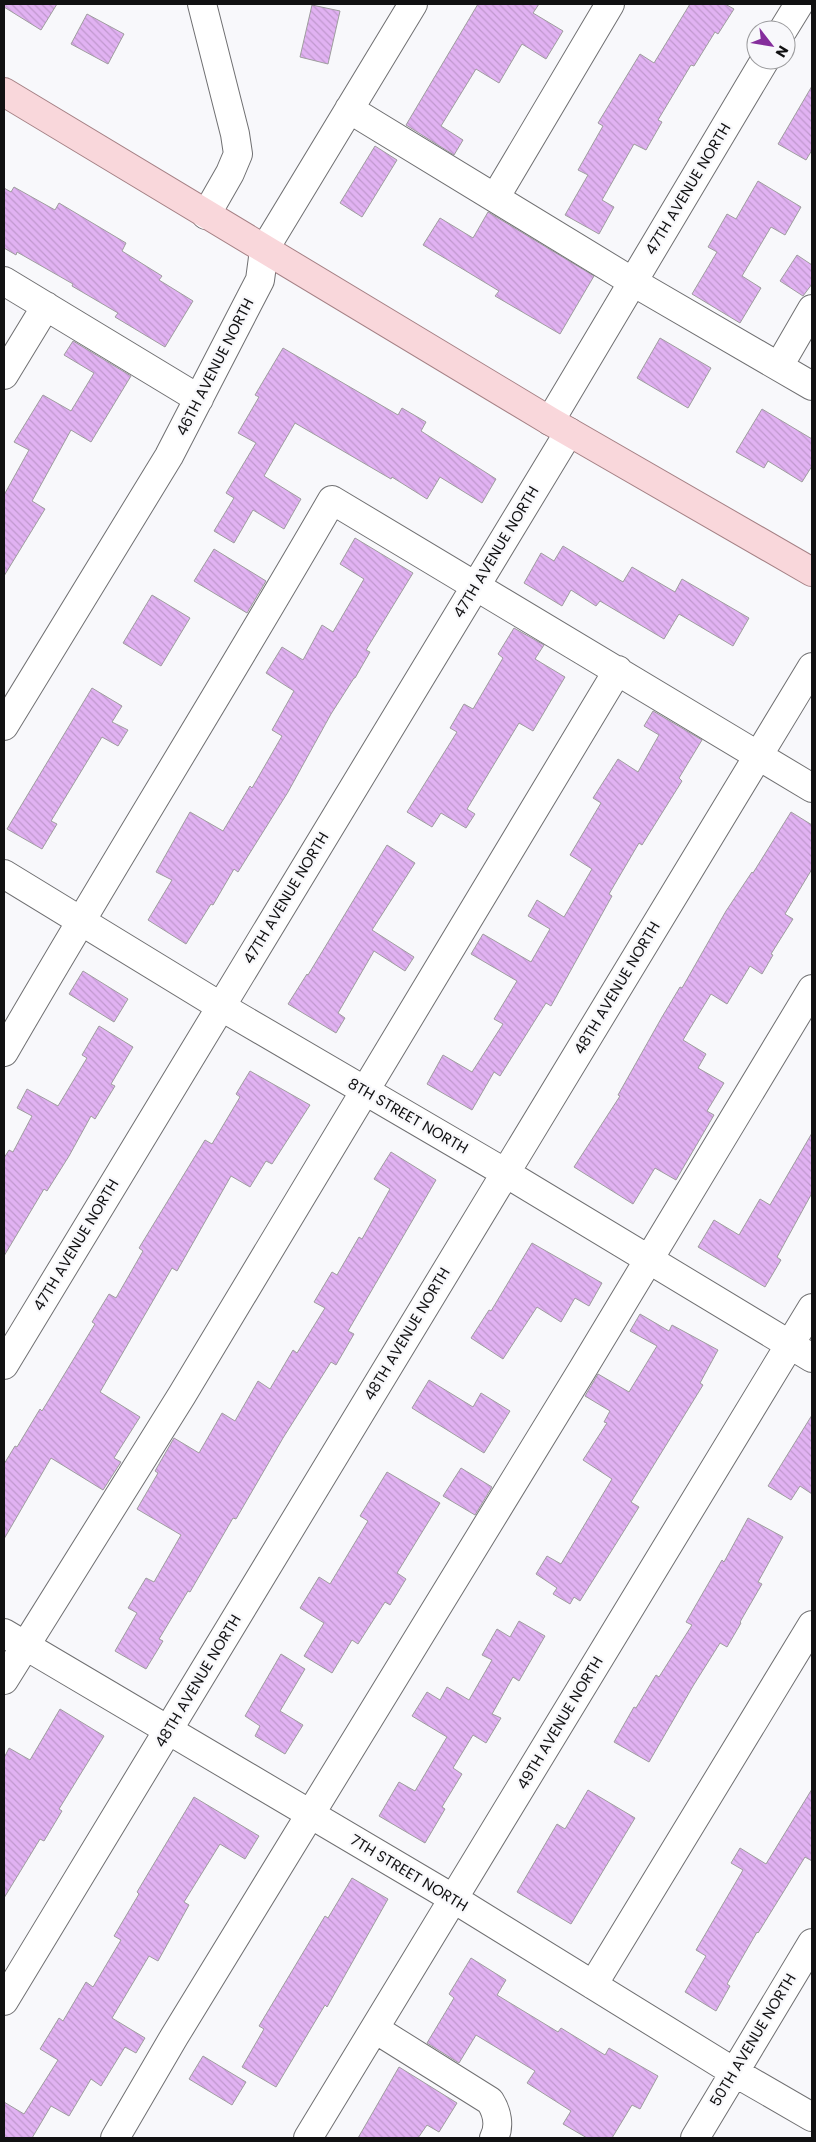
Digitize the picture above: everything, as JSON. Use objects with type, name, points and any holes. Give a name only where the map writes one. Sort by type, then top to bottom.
[{"type":"main road","points":[[4,92],[264,250],[560,426],[812,572]]},
{"type":"street","points":[[202,4],[235,134],[238,154],[230,173],[206,215]]},
{"type":"street","name":"46TH AVENUE NORTH","points":[[4,726],[169,456],[260,280],[264,250],[413,4]]},
{"type":"street","points":[[495,198],[610,4]]},
{"type":"street","points":[[789,20],[799,4]]},
{"type":"street","name":"47TH AVENUE NORTH","points":[[4,1365],[475,585],[560,426],[633,282],[759,70]]},
{"type":"street","points":[[349,110],[633,282],[812,386]]},
{"type":"street","points":[[4,281],[199,399]]},
{"type":"street","points":[[4,375],[46,306]]},
{"type":"street","points":[[779,366],[812,309]]},
{"type":"street","points":[[4,1052],[80,920],[220,693],[332,500],[812,788]]},
{"type":"street","name":"48TH AVENUE NORTH","points":[[4,2001],[504,1172],[812,668]]},
{"type":"street","points":[[4,1680],[14,1640],[182,1395],[618,670]]},
{"type":"street","name":"8TH STREET NORTH","points":[[4,874],[220,1006],[504,1172],[801,1351]]},
{"type":"street","points":[[114,2138],[812,989]]},
{"type":"street","name":"49TH AVENUE NORTH","points":[[308,2138],[454,1899],[801,1351],[812,1308]]},
{"type":"street","points":[[593,1985],[812,1626]]},
{"type":"street","name":"7TH STREET NORTH","points":[[14,1640],[454,1899],[734,2072],[812,2117]]},
{"type":"street","name":"50TH AVENUE NORTH","points":[[695,2138],[812,1943]]},
{"type":"street","points":[[375,2029],[490,2100],[496,2110],[497,2121],[494,2138]]},
{"type":"building","points":[[4,4],[57,4],[41,30],[4,7]]},
{"type":"building","points":[[478,4],[539,4],[533,13],[563,31],[546,59],[522,44],[499,83],[476,69],[441,126],[463,140],[454,155],[406,125]]},
{"type":"building","points":[[690,4],[725,4],[734,9],[718,34],[715,32],[694,66],[691,65],[658,120],[662,122],[646,150],[634,144],[602,200],[614,207],[599,234],[565,215],[588,175],[578,170],[603,126],[598,123],[640,54],[654,63]]},
{"type":"building","points":[[312,5],[340,11],[328,64],[300,57]]},
{"type":"building","points":[[87,14],[124,34],[108,64],[71,44]]},
{"type":"building","points":[[812,86],[812,150],[806,160],[778,144]]},
{"type":"building","points":[[375,146],[397,160],[362,217],[340,203]]},
{"type":"building","points":[[758,181],[801,207],[785,235],[771,227],[742,276],[761,288],[740,323],[692,294],[717,252],[708,247],[727,214],[736,219]]},
{"type":"building","points":[[14,187],[55,210],[59,203],[126,243],[122,251],[162,276],[159,280],[193,301],[165,347],[115,317],[118,313],[72,286],[73,284],[17,252],[16,255],[4,248],[4,188],[11,192]]},
{"type":"building","points":[[488,212],[594,276],[560,334],[495,296],[499,291],[423,245],[440,218],[473,238]]},
{"type":"building","points":[[797,255],[812,265],[812,284],[803,296],[780,281]]},
{"type":"building","points":[[660,338],[711,368],[688,408],[637,378]]},
{"type":"building","points":[[73,341],[131,376],[91,442],[71,430],[32,501],[45,509],[4,576],[4,495],[29,450],[14,442],[43,395],[71,411],[94,373],[64,355]]},
{"type":"building","points":[[283,348],[398,415],[402,408],[426,422],[421,431],[496,479],[482,503],[440,477],[427,499],[392,477],[391,479],[295,423],[264,476],[301,499],[284,529],[253,510],[234,543],[214,531],[234,498],[226,493],[256,443],[238,433],[259,397],[255,395]]},
{"type":"building","points":[[762,409],[812,439],[812,466],[802,482],[768,461],[764,468],[736,452]]},
{"type":"building","points":[[355,538],[413,573],[366,650],[370,652],[331,714],[288,792],[238,872],[234,869],[213,905],[211,904],[186,944],[148,920],[172,880],[156,872],[190,812],[223,831],[250,786],[252,788],[282,736],[272,730],[294,691],[266,673],[282,647],[303,660],[322,625],[333,632],[364,579],[340,564]]},
{"type":"building","points":[[563,546],[623,582],[632,567],[675,592],[682,579],[749,618],[733,646],[679,614],[664,639],[600,601],[596,606],[571,590],[562,606],[524,583],[541,553],[554,561]]},
{"type":"building","points":[[214,549],[266,581],[247,613],[194,581]]},
{"type":"building","points":[[152,595],[190,618],[161,666],[123,643]]},
{"type":"building","points":[[514,628],[544,645],[535,659],[565,677],[533,731],[519,723],[467,809],[475,814],[466,828],[441,813],[432,827],[407,812],[457,732],[450,728],[464,704],[473,709],[503,658],[498,654]]},
{"type":"building","points":[[92,688],[122,706],[112,722],[128,730],[118,746],[102,737],[51,821],[57,824],[42,849],[7,829]]},
{"type":"building","points":[[653,711],[702,740],[679,778],[682,781],[642,845],[639,843],[609,894],[612,896],[551,1006],[546,1003],[500,1076],[494,1072],[472,1110],[427,1084],[443,1055],[472,1072],[503,1024],[494,1019],[517,981],[471,954],[483,934],[531,962],[550,929],[528,916],[537,900],[564,917],[592,869],[570,855],[601,803],[593,798],[618,759],[638,772],[659,735],[644,726]]},
{"type":"building","points":[[791,812],[812,825],[812,869],[785,914],[793,919],[771,954],[773,955],[762,974],[750,966],[727,1004],[711,994],[683,1040],[706,1054],[698,1068],[724,1083],[707,1111],[714,1115],[676,1180],[655,1168],[633,1204],[574,1167],[620,1096],[618,1095],[662,1017],[680,987],[682,988],[726,911],[753,873]]},
{"type":"building","points":[[387,845],[415,863],[372,930],[414,957],[405,971],[374,951],[338,1013],[345,1018],[336,1033],[288,1004],[308,975]]},
{"type":"building","points":[[83,971],[128,999],[114,1022],[69,994]]},
{"type":"building","points":[[99,1026],[133,1047],[111,1084],[115,1086],[95,1119],[91,1116],[69,1156],[47,1191],[44,1189],[4,1256],[4,1158],[9,1150],[13,1152],[32,1116],[17,1108],[27,1089],[58,1106],[87,1058],[82,1055]]},
{"type":"building","points":[[250,1071],[310,1105],[272,1164],[266,1161],[250,1187],[231,1176],[177,1271],[172,1268],[100,1392],[140,1417],[114,1458],[121,1462],[103,1490],[51,1458],[4,1539],[4,1464],[15,1446],[17,1447],[40,1409],[42,1411],[95,1324],[92,1322],[109,1294],[116,1298],[143,1251],[139,1248],[205,1140],[212,1144],[240,1097],[236,1094]]},
{"type":"building","points":[[812,1133],[812,1193],[777,1257],[781,1260],[765,1287],[698,1247],[714,1220],[739,1235],[760,1199],[770,1205]]},
{"type":"building","points":[[391,1152],[436,1180],[348,1331],[354,1334],[336,1365],[331,1362],[283,1438],[236,1519],[233,1518],[190,1592],[188,1591],[159,1639],[163,1641],[146,1669],[115,1651],[137,1613],[128,1608],[146,1578],[154,1582],[181,1535],[137,1509],[158,1473],[155,1471],[174,1438],[199,1453],[222,1413],[235,1421],[258,1381],[270,1389],[293,1350],[297,1353],[325,1308],[314,1302],[332,1272],[337,1275],[359,1237],[362,1239],[390,1189],[374,1179]]},
{"type":"building","points":[[532,1243],[602,1283],[589,1306],[575,1298],[561,1322],[537,1307],[503,1359],[471,1338],[489,1310],[491,1311]]},
{"type":"building","points":[[640,1314],[669,1331],[672,1325],[718,1350],[700,1383],[703,1385],[631,1502],[639,1507],[580,1601],[574,1597],[570,1604],[553,1594],[557,1588],[536,1574],[547,1556],[561,1564],[612,1479],[583,1460],[607,1423],[604,1422],[610,1411],[585,1396],[598,1374],[629,1392],[657,1346],[630,1331]]},
{"type":"building","points":[[429,1380],[473,1407],[481,1393],[510,1411],[484,1453],[412,1408]]},
{"type":"building","points":[[812,1415],[812,1494],[800,1486],[791,1500],[768,1486]]},
{"type":"building","points":[[461,1468],[492,1487],[475,1515],[443,1496]]},
{"type":"building","points":[[387,1472],[440,1503],[397,1573],[406,1579],[390,1605],[385,1602],[358,1644],[352,1640],[332,1673],[304,1656],[324,1623],[300,1608],[319,1577],[330,1584],[368,1521],[360,1516]]},
{"type":"building","points":[[748,1518],[783,1537],[758,1582],[762,1584],[727,1647],[720,1643],[649,1762],[614,1742],[634,1707],[636,1708],[656,1675],[659,1677],[692,1625],[686,1622],[722,1560],[724,1562]]},
{"type":"building","points":[[519,1621],[545,1636],[519,1681],[513,1677],[492,1714],[501,1718],[486,1743],[473,1735],[453,1768],[462,1774],[442,1807],[445,1809],[425,1843],[379,1816],[399,1782],[415,1791],[447,1737],[412,1716],[427,1692],[440,1700],[447,1687],[469,1700],[492,1660],[482,1655],[497,1629],[510,1637]]},
{"type":"building","points":[[281,1654],[305,1669],[280,1711],[303,1725],[285,1754],[255,1736],[260,1726],[245,1716]]},
{"type":"building","points":[[60,1709],[104,1736],[59,1809],[62,1811],[44,1841],[40,1839],[4,1898],[4,1758],[9,1748],[30,1760]]},
{"type":"building","points":[[812,1789],[812,1861],[805,1857],[757,1932],[727,1984],[730,1986],[716,2011],[685,1992],[706,1956],[696,1950],[743,1870],[731,1863],[740,1848],[766,1864]]},
{"type":"building","points":[[588,1790],[635,1818],[571,1924],[517,1892],[557,1824],[565,1829]]},
{"type":"building","points":[[194,1797],[259,1836],[245,1859],[220,1844],[184,1902],[189,1905],[158,1961],[149,1956],[112,2018],[145,2038],[136,2053],[125,2047],[101,2086],[91,2079],[69,2116],[51,2106],[32,2138],[4,2138],[4,2102],[24,2114],[58,2060],[40,2049],[59,2018],[63,2021],[86,1982],[93,1987],[121,1940],[114,1936],[139,1894],[137,1892]]},
{"type":"building","points":[[352,1878],[388,1899],[327,2007],[325,2005],[276,2087],[242,2067],[264,2029],[259,2026],[325,1916],[328,1918]]},
{"type":"building","points":[[471,1958],[506,1980],[497,1995],[558,2032],[561,2028],[605,2055],[609,2048],[658,2076],[640,2109],[632,2105],[612,2138],[587,2138],[563,2124],[571,2111],[527,2083],[535,2071],[476,2035],[459,2063],[427,2043],[454,1998],[449,1994]]},
{"type":"building","points":[[203,2056],[246,2082],[232,2105],[189,2079]]},
{"type":"building","points":[[399,2067],[457,2103],[439,2132],[427,2125],[418,2138],[358,2138]]}]
